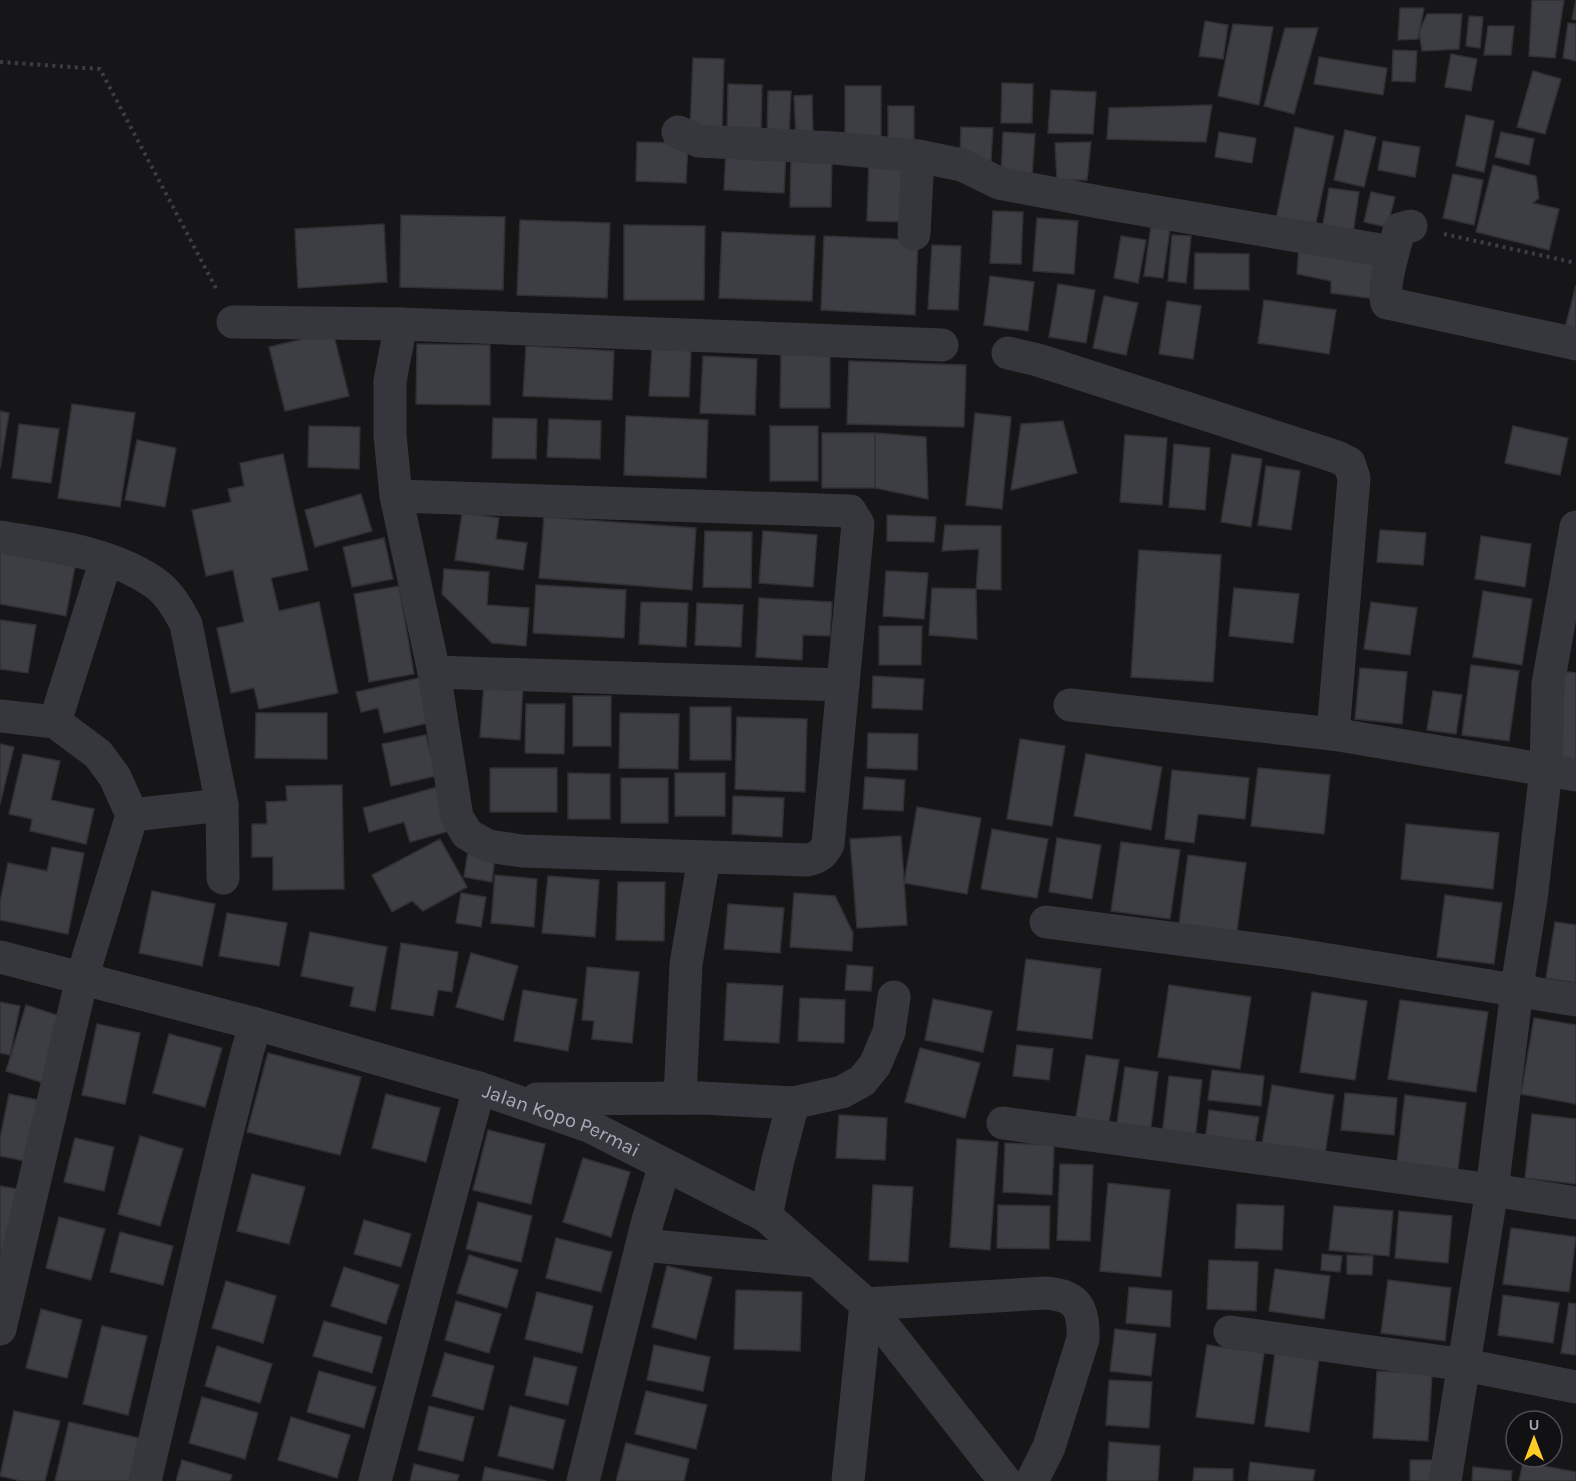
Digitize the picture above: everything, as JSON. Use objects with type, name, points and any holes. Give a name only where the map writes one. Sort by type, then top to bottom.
[{"type":"street","points":[[678,132],[699,141],[834,148],[918,156],[962,165],[999,183],[1110,204],[1402,239],[1385,297],[1387,303],[1576,344]]},
{"type":"street","points":[[914,234],[918,156]]},
{"type":"street","points":[[233,322],[401,324],[942,345]]},
{"type":"street","points":[[396,496],[850,511],[858,524],[828,844],[821,856],[807,860],[522,851],[488,846],[467,834],[457,818],[434,672],[396,496],[390,435],[390,381],[401,324]]},
{"type":"street","points":[[1008,353],[1038,360],[1337,457],[1349,463],[1354,478],[1333,734]]},
{"type":"street","points":[[1445,1481],[1492,1190],[1531,899],[1561,773],[1548,684],[1576,527]]},
{"type":"street","points":[[0,537],[78,550],[124,566],[157,584],[177,607],[186,624],[222,805],[223,878]]},
{"type":"street","points":[[55,722],[106,560]]},
{"type":"street","points":[[434,672],[843,685]]},
{"type":"street","points":[[1070,705],[1333,734],[1561,773]]},
{"type":"street","points":[[0,716],[55,722],[98,754],[115,777],[132,815],[82,978],[0,1329]]},
{"type":"street","points":[[132,815],[222,805]]},
{"type":"street","points":[[680,1098],[686,964],[704,858]]},
{"type":"street","points":[[1046,922],[1286,953],[1576,1000]]},
{"type":"street","name":"Jalan Kopo Permai","points":[[0,957],[256,1024],[513,1099],[591,1127],[766,1216],[866,1304],[1005,1481]]},
{"type":"street","points":[[513,1099],[680,1098],[793,1103],[842,1092],[862,1081],[875,1065],[889,1032],[894,997]]},
{"type":"street","points":[[145,1481],[223,1149],[256,1024]]},
{"type":"street","points":[[375,1481],[479,1088]]},
{"type":"street","points":[[766,1216],[793,1103]]},
{"type":"street","points":[[1003,1123],[1576,1203]]},
{"type":"street","points":[[583,1481],[664,1166]]},
{"type":"street","points":[[642,1245],[816,1261]]},
{"type":"street","points":[[848,1481],[866,1304],[1059,1294],[1073,1300],[1079,1309],[1083,1321],[1083,1339],[1049,1447],[1032,1481]]},
{"type":"street","points":[[1230,1332],[1465,1365],[1576,1387]]},
{"type":"path","points":[[0,62],[100,69],[233,322]]},
{"type":"path","points":[[1402,239],[1576,263]]},
{"type":"building","points":[[1532,0],[1564,0],[1555,58],[1529,56]]},
{"type":"building","points":[[1576,0],[1576,20],[1572,19]]},
{"type":"building","points":[[1400,8],[1424,8],[1418,39],[1398,40]]},
{"type":"building","points":[[1427,14],[1462,14],[1459,49],[1422,51],[1419,32]]},
{"type":"building","points":[[1469,16],[1483,17],[1480,48],[1466,46]]},
{"type":"building","points":[[1205,21],[1228,25],[1223,59],[1199,56]]},
{"type":"building","points":[[1568,23],[1576,24],[1576,61],[1563,58]]},
{"type":"building","points":[[1233,24],[1273,27],[1259,105],[1218,96]]},
{"type":"building","points":[[1488,26],[1514,26],[1511,55],[1484,55]]},
{"type":"building","points":[[1285,28],[1318,28],[1294,114],[1264,106]]},
{"type":"building","points":[[1393,50],[1417,51],[1415,82],[1392,81]]},
{"type":"building","points":[[1451,54],[1477,59],[1471,91],[1445,87]]},
{"type":"building","points":[[1319,57],[1387,68],[1383,95],[1314,84]]},
{"type":"building","points":[[693,58],[724,59],[722,130],[690,128]]},
{"type":"building","points":[[1533,71],[1561,79],[1545,134],[1517,127]]},
{"type":"building","points":[[1002,83],[1033,84],[1032,123],[1001,123]]},
{"type":"building","points":[[728,84],[762,85],[761,134],[727,133]]},
{"type":"building","points":[[845,86],[881,86],[881,142],[845,142]]},
{"type":"building","points":[[1051,90],[1096,92],[1093,134],[1048,133]]},
{"type":"building","points":[[768,91],[791,91],[789,136],[767,136]]},
{"type":"building","points":[[812,95],[813,135],[796,136],[794,96]]},
{"type":"building","points":[[1212,105],[1206,142],[1107,139],[1109,108]]},
{"type":"building","points":[[888,106],[914,106],[914,143],[888,143]]},
{"type":"building","points":[[1466,115],[1494,121],[1484,172],[1456,166]]},
{"type":"building","points":[[961,127],[993,128],[991,161],[960,159]]},
{"type":"building","points":[[1295,127],[1334,136],[1314,232],[1275,224]]},
{"type":"building","points":[[1345,130],[1376,137],[1364,187],[1334,180]]},
{"type":"building","points":[[1003,132],[1035,134],[1032,176],[1001,175]]},
{"type":"building","points":[[1219,132],[1256,138],[1252,163],[1215,157]]},
{"type":"building","points":[[1501,132],[1534,139],[1529,165],[1495,157]]},
{"type":"building","points":[[1383,141],[1420,147],[1415,177],[1378,170]]},
{"type":"building","points":[[637,142],[688,143],[686,183],[636,181]]},
{"type":"building","points":[[1091,142],[1087,180],[1057,180],[1055,143]]},
{"type":"building","points":[[726,150],[786,153],[784,193],[724,190]]},
{"type":"building","points":[[791,156],[832,157],[831,207],[790,207]]},
{"type":"building","points":[[869,159],[913,161],[911,222],[867,221]]},
{"type":"building","points":[[1493,165],[1536,176],[1539,198],[1533,203],[1559,209],[1549,250],[1476,232]]},
{"type":"building","points":[[1453,174],[1483,180],[1474,225],[1443,218]]},
{"type":"building","points":[[1329,188],[1359,192],[1352,241],[1321,236]]},
{"type":"building","points":[[1371,192],[1395,197],[1387,227],[1364,222]]},
{"type":"building","points":[[993,211],[1023,212],[1021,264],[990,263]]},
{"type":"building","points":[[401,215],[505,217],[503,290],[400,287]]},
{"type":"building","points":[[1037,218],[1078,221],[1074,274],[1033,271]]},
{"type":"building","points":[[520,220],[610,223],[607,298],[517,295]]},
{"type":"building","points":[[384,224],[387,282],[298,288],[295,229]]},
{"type":"building","points":[[624,225],[705,226],[704,300],[624,300]]},
{"type":"building","points":[[1151,226],[1170,229],[1163,278],[1144,276]]},
{"type":"building","points":[[722,232],[815,236],[812,301],[719,298]]},
{"type":"building","points":[[1172,235],[1191,236],[1186,283],[1168,281]]},
{"type":"building","points":[[824,236],[918,240],[915,315],[821,310]]},
{"type":"building","points":[[1121,236],[1146,240],[1138,283],[1114,278]]},
{"type":"building","points":[[1299,244],[1380,257],[1375,299],[1331,293],[1331,281],[1297,274]]},
{"type":"building","points":[[932,245],[961,246],[958,310],[928,309]]},
{"type":"building","points":[[1195,253],[1249,254],[1249,290],[1194,289]]},
{"type":"building","points":[[990,276],[1034,282],[1028,331],[984,325]]},
{"type":"building","points":[[1058,284],[1095,290],[1086,343],[1049,337]]},
{"type":"building","points":[[1576,285],[1576,331],[1565,328]]},
{"type":"building","points":[[1104,296],[1138,303],[1126,355],[1093,348]]},
{"type":"building","points":[[1264,300],[1336,310],[1329,354],[1258,343]]},
{"type":"building","points":[[1167,301],[1201,306],[1193,359],[1159,354]]},
{"type":"building","points":[[333,332],[349,396],[285,411],[269,347]]},
{"type":"building","points":[[417,344],[490,345],[490,405],[416,404]]},
{"type":"building","points":[[526,346],[614,351],[612,400],[523,396]]},
{"type":"building","points":[[652,348],[691,350],[689,397],[649,396]]},
{"type":"building","points":[[781,354],[830,355],[830,408],[780,408]]},
{"type":"building","points":[[703,356],[757,359],[755,415],[700,413]]},
{"type":"building","points":[[849,361],[966,365],[964,427],[847,424]]},
{"type":"building","points":[[72,404],[135,413],[120,507],[58,498]]},
{"type":"building","points":[[0,411],[9,413],[0,469]]},
{"type":"building","points":[[975,413],[1011,417],[1002,509],[966,505]]},
{"type":"building","points":[[626,416],[708,420],[706,478],[624,475]]},
{"type":"building","points":[[493,418],[537,419],[536,459],[492,458]]},
{"type":"building","points":[[549,419],[601,421],[600,459],[547,457]]},
{"type":"building","points":[[1063,421],[1077,473],[1011,490],[1021,424]]},
{"type":"building","points":[[19,424],[59,429],[51,483],[12,478]]},
{"type":"building","points":[[309,426],[360,427],[359,469],[308,467]]},
{"type":"building","points":[[770,426],[818,426],[818,481],[770,481]]},
{"type":"building","points":[[1513,426],[1568,438],[1560,475],[1505,463]]},
{"type":"building","points":[[822,433],[875,433],[875,488],[822,488]]},
{"type":"building","points":[[875,433],[926,437],[928,499],[875,488]]},
{"type":"building","points":[[1125,435],[1167,438],[1162,505],[1120,502]]},
{"type":"building","points":[[137,440],[176,448],[165,507],[125,500]]},
{"type":"building","points":[[1174,444],[1210,448],[1205,510],[1169,507]]},
{"type":"building","points":[[283,454],[308,570],[271,578],[279,611],[319,602],[338,693],[259,709],[254,688],[231,693],[217,628],[244,622],[233,570],[206,576],[192,510],[231,502],[228,489],[244,486],[240,463]]},
{"type":"building","points":[[1232,454],[1262,459],[1251,527],[1221,522]]},
{"type":"building","points":[[1266,466],[1300,471],[1291,530],[1258,525]]},
{"type":"building","points":[[361,494],[372,531],[315,547],[305,510]]},
{"type":"building","points":[[462,513],[499,518],[496,539],[527,543],[523,570],[455,560]]},
{"type":"building","points":[[887,515],[936,517],[934,542],[887,541]]},
{"type":"building","points":[[544,517],[696,528],[692,590],[539,578]]},
{"type":"building","points":[[945,525],[1001,526],[1001,590],[976,589],[979,549],[942,551]]},
{"type":"building","points":[[1380,530],[1426,533],[1423,565],[1377,562]]},
{"type":"building","points":[[705,531],[752,532],[751,588],[703,587]]},
{"type":"building","points":[[763,531],[817,535],[813,587],[759,583]]},
{"type":"building","points":[[1481,536],[1531,544],[1525,587],[1475,579]]},
{"type":"building","points":[[384,538],[393,579],[352,587],[343,547]]},
{"type":"building","points":[[1139,550],[1221,555],[1213,682],[1131,677]]},
{"type":"building","points":[[0,552],[75,566],[66,616],[0,604]]},
{"type":"building","points":[[444,569],[489,572],[487,605],[529,608],[526,646],[492,643],[442,594]]},
{"type":"building","points":[[886,571],[928,573],[924,619],[883,616]]},
{"type":"building","points":[[536,585],[626,590],[624,638],[533,633]]},
{"type":"building","points":[[399,586],[414,674],[369,682],[354,594]]},
{"type":"building","points":[[932,588],[976,589],[977,639],[929,635]]},
{"type":"building","points":[[1234,588],[1299,594],[1293,643],[1229,636]]},
{"type":"building","points":[[1483,591],[1532,599],[1522,665],[1473,657]]},
{"type":"building","points":[[759,598],[832,602],[830,636],[803,635],[802,660],[756,657]]},
{"type":"building","points":[[641,602],[688,603],[686,647],[639,644]]},
{"type":"building","points":[[1371,602],[1417,608],[1410,655],[1364,649]]},
{"type":"building","points":[[697,603],[743,605],[741,647],[695,645]]},
{"type":"building","points":[[0,620],[36,625],[28,673],[0,669]]},
{"type":"building","points":[[879,626],[922,626],[921,665],[879,665]]},
{"type":"building","points":[[1471,665],[1519,671],[1509,741],[1462,735]]},
{"type":"building","points":[[1360,668],[1407,672],[1402,724],[1355,719]]},
{"type":"building","points":[[1562,671],[1576,673],[1576,760],[1553,758]]},
{"type":"building","points":[[873,676],[924,679],[922,710],[872,708]]},
{"type":"building","points":[[423,677],[433,722],[384,733],[378,708],[361,712],[356,692]]},
{"type":"building","points":[[484,682],[523,685],[520,740],[480,737]]},
{"type":"building","points":[[1433,691],[1462,695],[1456,734],[1427,730]]},
{"type":"building","points":[[573,696],[611,696],[611,746],[573,746]]},
{"type":"building","points":[[526,704],[565,704],[564,754],[525,753]]},
{"type":"building","points":[[690,707],[731,707],[731,760],[690,760]]},
{"type":"building","points":[[256,713],[327,713],[327,759],[255,758]]},
{"type":"building","points":[[620,713],[679,714],[678,769],[619,768]]},
{"type":"building","points":[[737,717],[807,719],[805,792],[735,789]]},
{"type":"building","points":[[868,733],[918,734],[917,770],[867,768]]},
{"type":"building","points":[[426,735],[436,776],[391,786],[382,744]]},
{"type":"building","points":[[1020,739],[1065,746],[1052,826],[1007,819]]},
{"type":"building","points":[[0,744],[14,747],[0,804]]},
{"type":"building","points":[[23,754],[60,761],[51,800],[94,809],[86,844],[30,831],[32,819],[9,814]]},
{"type":"building","points":[[1086,754],[1162,767],[1151,830],[1074,816]]},
{"type":"building","points":[[490,768],[557,768],[557,812],[490,812]]},
{"type":"building","points":[[1258,768],[1330,775],[1324,834],[1251,826]]},
{"type":"building","points":[[1172,770],[1249,778],[1245,819],[1198,814],[1194,843],[1165,839]]},
{"type":"building","points":[[568,773],[610,774],[610,819],[568,819]]},
{"type":"building","points":[[675,773],[725,773],[725,816],[675,816]]},
{"type":"building","points":[[865,777],[905,780],[903,811],[863,809]]},
{"type":"building","points":[[621,778],[668,778],[668,823],[621,823]]},
{"type":"building","points":[[342,785],[344,889],[273,890],[273,857],[252,857],[252,824],[267,824],[266,802],[287,801],[286,786]]},
{"type":"building","points":[[437,787],[449,831],[410,842],[404,822],[369,832],[363,808]]},
{"type":"building","points":[[733,796],[784,798],[782,837],[732,834]]},
{"type":"building","points":[[917,807],[981,818],[967,894],[904,883]]},
{"type":"building","points":[[1406,824],[1499,833],[1493,889],[1401,879]]},
{"type":"building","points":[[992,829],[1048,839],[1037,898],[981,889]]},
{"type":"building","points":[[901,836],[907,925],[857,928],[850,839]]},
{"type":"building","points":[[1057,838],[1101,845],[1092,899],[1049,892]]},
{"type":"building","points":[[440,839],[467,887],[423,911],[412,901],[392,912],[372,875]]},
{"type":"building","points":[[1121,842],[1180,850],[1170,919],[1111,911]]},
{"type":"building","points":[[52,847],[84,853],[68,934],[0,920],[0,902],[8,863],[47,871]]},
{"type":"building","points":[[468,852],[495,856],[492,882],[464,877]]},
{"type":"building","points":[[1188,855],[1246,863],[1237,931],[1179,924]]},
{"type":"building","points":[[495,875],[537,879],[534,927],[491,923]]},
{"type":"building","points":[[548,876],[599,880],[595,937],[542,933]]},
{"type":"building","points":[[618,882],[665,882],[664,941],[616,940]]},
{"type":"building","points":[[152,891],[215,904],[202,966],[139,953]]},
{"type":"building","points":[[461,893],[486,897],[481,927],[456,923]]},
{"type":"building","points":[[794,893],[835,896],[853,933],[852,951],[790,947]]},
{"type":"building","points":[[1445,895],[1502,903],[1494,964],[1437,957]]},
{"type":"building","points":[[728,904],[784,908],[780,953],[724,949]]},
{"type":"building","points":[[227,913],[287,923],[279,966],[219,956]]},
{"type":"building","points":[[1555,922],[1576,925],[1576,983],[1546,978]]},
{"type":"building","points":[[310,932],[387,947],[375,1011],[350,1006],[354,987],[301,976]]},
{"type":"building","points":[[401,943],[458,952],[452,992],[438,990],[433,1016],[391,1009]]},
{"type":"building","points":[[471,953],[518,966],[503,1020],[456,1007]]},
{"type":"building","points":[[1026,959],[1101,969],[1092,1039],[1017,1030]]},
{"type":"building","points":[[847,965],[873,967],[871,991],[845,990]]},
{"type":"building","points":[[587,967],[639,972],[632,1043],[592,1039],[594,1021],[582,1020]]},
{"type":"building","points":[[727,983],[783,986],[779,1043],[724,1040]]},
{"type":"building","points":[[1169,985],[1251,997],[1240,1069],[1158,1057]]},
{"type":"building","points":[[523,990],[577,999],[568,1051],[514,1041]]},
{"type":"building","points":[[1312,992],[1367,1001],[1355,1080],[1300,1072]]},
{"type":"building","points":[[800,998],[845,1000],[844,1043],[798,1041]]},
{"type":"building","points":[[933,999],[992,1011],[983,1052],[925,1040]]},
{"type":"building","points":[[1400,1000],[1488,1012],[1476,1092],[1388,1079]]},
{"type":"building","points":[[0,1002],[20,1006],[10,1055],[0,1053]]},
{"type":"building","points":[[26,1005],[72,1020],[50,1085],[6,1071]]},
{"type":"building","points":[[1534,1018],[1576,1025],[1576,1104],[1521,1094]]},
{"type":"building","points":[[97,1024],[140,1033],[125,1104],[82,1095]]},
{"type":"building","points":[[169,1034],[222,1048],[205,1107],[153,1093]]},
{"type":"building","points":[[1017,1045],[1053,1049],[1049,1080],[1013,1076]]},
{"type":"building","points":[[920,1048],[980,1063],[965,1118],[905,1102]]},
{"type":"building","points":[[268,1053],[361,1077],[340,1155],[247,1132]]},
{"type":"building","points":[[1086,1055],[1119,1060],[1108,1128],[1075,1123]]},
{"type":"building","points":[[1125,1067],[1158,1072],[1150,1134],[1116,1129]]},
{"type":"building","points":[[1212,1070],[1264,1076],[1261,1106],[1208,1100]]},
{"type":"building","points":[[1169,1076],[1202,1080],[1195,1139],[1162,1135]]},
{"type":"building","points":[[1272,1085],[1334,1095],[1324,1160],[1261,1150]]},
{"type":"building","points":[[1345,1093],[1397,1098],[1394,1135],[1341,1130]]},
{"type":"building","points":[[9,1094],[48,1102],[35,1163],[0,1156],[0,1138]]},
{"type":"building","points":[[386,1094],[440,1108],[426,1162],[372,1148]]},
{"type":"building","points":[[1405,1095],[1466,1103],[1457,1177],[1396,1169]]},
{"type":"building","points":[[1209,1110],[1259,1117],[1254,1148],[1205,1141]]},
{"type":"building","points":[[1532,1114],[1576,1119],[1576,1184],[1525,1178]]},
{"type":"building","points":[[839,1115],[887,1118],[885,1160],[836,1158]]},
{"type":"building","points":[[488,1130],[545,1144],[531,1204],[473,1190]]},
{"type":"building","points":[[140,1136],[183,1149],[160,1226],[118,1214]]},
{"type":"building","points":[[75,1138],[114,1147],[104,1191],[64,1182]]},
{"type":"building","points":[[957,1139],[998,1142],[990,1250],[950,1247]]},
{"type":"building","points":[[1005,1143],[1054,1145],[1052,1195],[1003,1192]]},
{"type":"building","points":[[583,1158],[630,1172],[611,1237],[563,1222]]},
{"type":"building","points":[[1060,1164],[1093,1165],[1090,1241],[1057,1240]]},
{"type":"building","points":[[252,1174],[305,1187],[289,1244],[237,1231]]},
{"type":"building","points":[[1108,1183],[1170,1190],[1161,1277],[1100,1271]]},
{"type":"building","points":[[873,1185],[913,1187],[908,1262],[869,1260]]},
{"type":"building","points":[[0,1186],[24,1190],[13,1256],[0,1254]]},
{"type":"building","points":[[478,1202],[532,1216],[521,1262],[466,1249]]},
{"type":"building","points":[[1237,1204],[1284,1206],[1282,1250],[1235,1248]]},
{"type":"building","points":[[998,1205],[1050,1206],[1049,1249],[997,1248]]},
{"type":"building","points":[[1334,1206],[1393,1211],[1389,1256],[1329,1250]]},
{"type":"building","points":[[1399,1211],[1452,1216],[1448,1263],[1395,1258]]},
{"type":"building","points":[[59,1217],[105,1229],[91,1280],[46,1268]]},
{"type":"building","points":[[364,1220],[411,1234],[401,1267],[354,1254]]},
{"type":"building","points":[[1511,1228],[1576,1237],[1569,1292],[1503,1284]]},
{"type":"building","points":[[120,1232],[173,1246],[163,1285],[110,1272]]},
{"type":"building","points":[[556,1238],[612,1252],[601,1292],[546,1278]]},
{"type":"building","points":[[1322,1254],[1342,1256],[1340,1272],[1321,1270]]},
{"type":"building","points":[[469,1255],[518,1270],[507,1308],[457,1293]]},
{"type":"building","points":[[1347,1255],[1373,1256],[1372,1275],[1347,1274]]},
{"type":"building","points":[[1209,1260],[1258,1262],[1256,1311],[1207,1309]]},
{"type":"building","points":[[667,1266],[712,1277],[696,1339],[652,1327]]},
{"type":"building","points":[[344,1267],[399,1285],[386,1324],[331,1306]]},
{"type":"building","points":[[1275,1269],[1330,1276],[1324,1319],[1269,1311]]},
{"type":"building","points":[[1388,1280],[1451,1288],[1445,1341],[1381,1333]]},
{"type":"building","points":[[226,1281],[276,1296],[263,1343],[212,1328]]},
{"type":"building","points":[[1129,1287],[1172,1291],[1170,1327],[1126,1323]]},
{"type":"building","points":[[736,1290],[802,1292],[800,1351],[734,1349]]},
{"type":"building","points":[[537,1292],[593,1306],[582,1353],[525,1339]]},
{"type":"building","points":[[1503,1295],[1559,1303],[1553,1343],[1498,1335]]},
{"type":"building","points":[[456,1301],[501,1314],[489,1353],[445,1340]]},
{"type":"building","points":[[1569,1303],[1576,1304],[1576,1355],[1561,1353]]},
{"type":"building","points":[[41,1309],[82,1320],[67,1378],[26,1368]]},
{"type":"building","points":[[324,1321],[382,1337],[372,1373],[313,1356]]},
{"type":"building","points":[[102,1326],[147,1336],[128,1415],[83,1404]]},
{"type":"building","points":[[1115,1329],[1156,1334],[1151,1376],[1110,1371]]},
{"type":"building","points":[[654,1345],[710,1357],[703,1391],[647,1380]]},
{"type":"building","points":[[1207,1345],[1264,1353],[1254,1424],[1196,1417]]},
{"type":"building","points":[[217,1346],[272,1364],[260,1403],[205,1386]]},
{"type":"building","points":[[445,1353],[494,1366],[483,1410],[432,1396]]},
{"type":"building","points":[[1275,1353],[1319,1359],[1309,1432],[1265,1426]]},
{"type":"building","points":[[534,1357],[577,1367],[568,1405],[525,1395]]},
{"type":"building","points":[[319,1371],[376,1387],[364,1428],[307,1412]]},
{"type":"building","points":[[1377,1371],[1432,1374],[1428,1441],[1373,1438]]},
{"type":"building","points":[[1109,1380],[1152,1382],[1149,1428],[1106,1425]]},
{"type":"building","points":[[646,1391],[707,1405],[696,1449],[635,1434]]},
{"type":"building","points":[[202,1397],[258,1413],[245,1459],[189,1443]]},
{"type":"building","points":[[429,1406],[474,1417],[463,1461],[418,1450]]},
{"type":"building","points":[[510,1406],[565,1420],[553,1469],[498,1456]]},
{"type":"building","points":[[14,1411],[60,1421],[45,1481],[21,1481],[0,1476]]},
{"type":"building","points":[[291,1417],[350,1435],[337,1478],[278,1460]]},
{"type":"building","points":[[69,1422],[139,1438],[129,1481],[55,1481]]},
{"type":"building","points":[[1109,1442],[1160,1446],[1158,1481],[1107,1481]]},
{"type":"building","points":[[626,1443],[689,1459],[684,1481],[616,1481]]},
{"type":"building","points":[[182,1460],[232,1475],[230,1481],[176,1481]]},
{"type":"building","points":[[1410,1460],[1435,1460],[1435,1481],[1410,1481]]},
{"type":"building","points":[[1250,1462],[1315,1470],[1313,1481],[1248,1481]]},
{"type":"building","points":[[414,1464],[459,1475],[457,1481],[410,1481]]},
{"type":"building","points":[[485,1467],[546,1481],[482,1481]]},
{"type":"building","points":[[1473,1467],[1512,1471],[1511,1481],[1472,1481]]},
{"type":"building","points":[[1194,1468],[1233,1469],[1233,1481],[1193,1481]]},
{"type":"building","points":[[1522,1469],[1560,1469],[1576,1472],[1576,1481],[1519,1481]]}]
